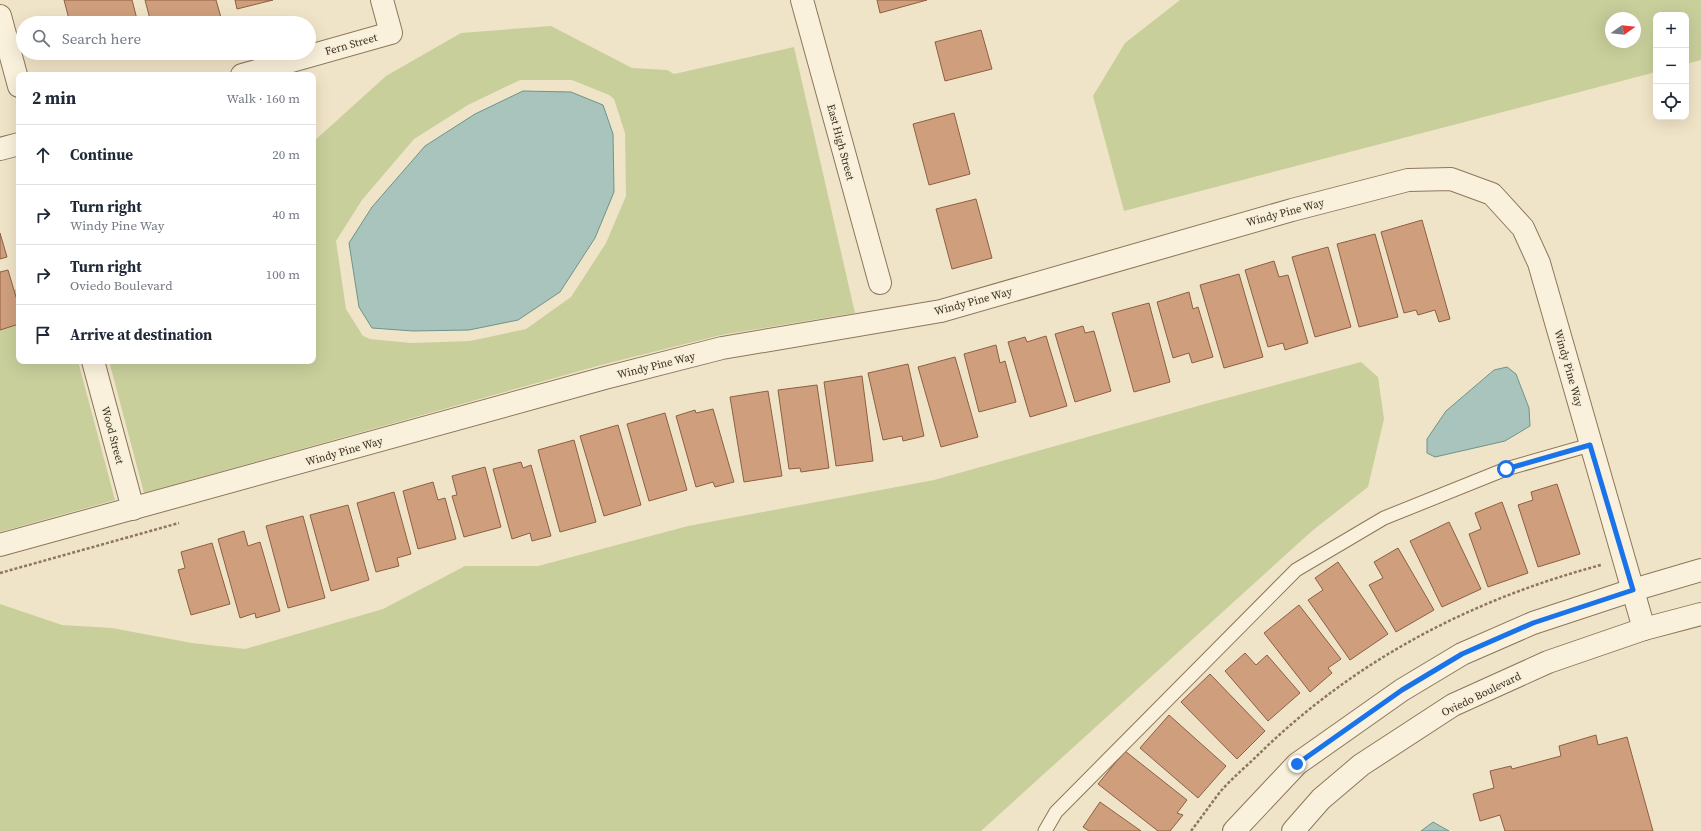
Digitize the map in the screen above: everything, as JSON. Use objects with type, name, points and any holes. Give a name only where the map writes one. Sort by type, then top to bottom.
[{"type":"street","name":"Fern Street","points":[[316,54],[391,33],[382,0]]},
{"type":"street","name":"East High Street","points":[[802,0],[880,283]]},
{"type":"street","points":[[0,16],[16,75]]},
{"type":"street","name":"Fern Street","points":[[253,72],[295,60]]},
{"type":"street","points":[[0,149],[16,145]]},
{"type":"street","name":"Windy Pine Way","points":[[0,546],[605,378],[722,348],[941,311],[1292,210],[1408,180],[1451,179],[1492,194],[1523,228],[1540,263],[1590,445],[1644,629]]},
{"type":"street","name":"Wood Street","points":[[94,364],[133,509]]},
{"type":"street","points":[[1234,831],[1297,764],[1408,686],[1462,654],[1533,623],[1633,590],[1701,570]]},
{"type":"street","name":"Oviedo Boulevard","points":[[1293,831],[1321,799],[1360,765],[1453,705],[1548,662],[1644,629],[1701,614]]},
{"type":"lane","points":[[1045,831],[1056,812],[1296,570],[1384,518],[1506,469],[1590,445]]},
{"type":"path","points":[[0,573],[185,521]]},
{"type":"path","points":[[1191,831],[1221,791],[1290,724],[1354,675],[1407,642],[1455,617],[1511,593],[1564,574],[1602,565]]},
{"type":"green space","points":[[1180,0],[1701,0],[1701,60],[1689,63],[1689,12],[1653,12],[1653,73],[1124,211],[1093,96],[1125,43]]},
{"type":"green space","points":[[551,26],[632,68],[667,70],[674,74],[794,47],[855,313],[721,335],[601,365],[144,493],[110,364],[316,364],[316,139],[386,76],[461,33]],"holes":[[[520,80],[572,80],[609,95],[614,99],[625,133],[626,196],[606,243],[571,297],[526,329],[470,341],[411,343],[370,339],[363,336],[346,309],[336,241],[362,200],[414,139],[468,105]]]},
{"type":"green space","points":[[16,289],[16,364],[79,364],[115,500],[0,532],[0,294]]},
{"type":"green space","points":[[1361,362],[1378,377],[1384,419],[1368,487],[1312,531],[981,831],[0,831],[0,604],[62,625],[112,628],[192,643],[245,649],[383,609],[465,566],[538,566],[688,526],[934,480]]},
{"type":"water","points":[[523,91],[571,92],[603,105],[613,134],[614,192],[595,238],[560,292],[518,320],[469,330],[413,331],[372,328],[359,307],[349,243],[372,207],[425,146],[475,114]]},
{"type":"water","points":[[1507,367],[1516,374],[1529,408],[1530,426],[1505,441],[1435,457],[1427,453],[1427,439],[1446,411],[1494,370]]},
{"type":"water","points":[[1433,822],[1449,831],[1421,831]]},
{"type":"building","points":[[64,0],[132,0],[136,16],[68,16]]},
{"type":"building","points":[[145,0],[216,0],[221,16],[149,16]]},
{"type":"building","points":[[235,0],[273,0],[237,9]]},
{"type":"building","points":[[877,0],[927,0],[880,13]]},
{"type":"building","points":[[981,30],[992,69],[945,81],[935,42]]},
{"type":"building","points":[[954,113],[970,174],[929,185],[913,124]]},
{"type":"building","points":[[976,199],[992,258],[952,269],[936,209]]},
{"type":"building","points":[[1422,220],[1450,319],[1439,322],[1435,310],[1418,315],[1416,310],[1404,313],[1381,232]]},
{"type":"building","points":[[0,233],[7,257],[0,259]]},
{"type":"building","points":[[1375,234],[1398,317],[1359,327],[1337,244]]},
{"type":"building","points":[[1328,247],[1351,327],[1315,337],[1292,257]]},
{"type":"building","points":[[1274,261],[1279,277],[1288,275],[1308,343],[1285,350],[1283,343],[1268,347],[1245,270]]},
{"type":"building","points":[[8,270],[16,297],[16,325],[0,330],[0,272]]},
{"type":"building","points":[[1239,274],[1263,357],[1224,368],[1200,285]]},
{"type":"building","points":[[1189,292],[1193,309],[1198,307],[1213,357],[1192,363],[1189,353],[1173,358],[1157,302]]},
{"type":"building","points":[[1149,303],[1170,382],[1134,392],[1112,313]]},
{"type":"building","points":[[1083,326],[1085,333],[1094,331],[1111,391],[1075,402],[1055,334]]},
{"type":"building","points":[[1046,336],[1067,406],[1030,417],[1008,342],[1025,337],[1027,342]]},
{"type":"building","points":[[996,345],[1000,363],[1005,361],[1016,402],[979,412],[964,354]]},
{"type":"building","points":[[955,357],[978,437],[941,447],[918,367]]},
{"type":"building","points":[[908,364],[924,436],[903,441],[902,436],[883,440],[868,373]]},
{"type":"building","points":[[862,376],[873,461],[836,466],[824,382]]},
{"type":"building","points":[[817,385],[829,468],[801,472],[800,468],[789,469],[778,390]]},
{"type":"building","points":[[768,391],[782,476],[744,482],[730,397]]},
{"type":"building","points":[[713,409],[734,482],[715,487],[713,482],[696,487],[676,416],[695,410],[696,413]]},
{"type":"building","points":[[665,413],[687,490],[649,501],[627,424]]},
{"type":"building","points":[[618,425],[641,505],[604,516],[580,436]]},
{"type":"building","points":[[574,440],[596,522],[560,532],[538,450]]},
{"type":"building","points":[[521,462],[523,468],[531,465],[551,536],[532,541],[530,533],[512,539],[493,469]]},
{"type":"building","points":[[485,467],[501,527],[464,537],[452,496],[457,495],[452,476]]},
{"type":"building","points":[[433,482],[438,500],[445,498],[456,539],[418,549],[403,491]]},
{"type":"building","points":[[1557,484],[1580,554],[1538,567],[1518,505],[1533,500],[1531,492]]},
{"type":"building","points":[[394,492],[411,554],[397,558],[399,566],[376,572],[357,503]]},
{"type":"building","points":[[1502,502],[1528,573],[1488,587],[1469,534],[1481,529],[1475,513]]},
{"type":"building","points":[[348,505],[369,580],[331,591],[310,515]]},
{"type":"building","points":[[303,516],[325,598],[288,608],[266,526]]},
{"type":"building","points":[[1449,522],[1481,589],[1442,607],[1410,541]]},
{"type":"building","points":[[244,531],[248,546],[260,542],[280,611],[256,618],[255,613],[240,618],[218,539]]},
{"type":"building","points":[[212,543],[230,604],[191,615],[178,570],[185,568],[181,552]]},
{"type":"building","points":[[1398,548],[1434,610],[1396,632],[1369,585],[1383,578],[1374,562]]},
{"type":"building","points":[[1338,562],[1388,634],[1350,660],[1308,600],[1323,590],[1315,578]]},
{"type":"building","points":[[1299,605],[1341,659],[1328,668],[1332,673],[1310,692],[1264,633]]},
{"type":"building","points":[[1245,653],[1256,665],[1267,655],[1300,693],[1268,721],[1225,671]]},
{"type":"building","points":[[1210,674],[1265,731],[1237,759],[1181,702]]},
{"type":"building","points":[[1169,715],[1226,766],[1198,798],[1140,748]]},
{"type":"building","points":[[1596,735],[1598,745],[1627,737],[1653,831],[1505,831],[1500,815],[1480,821],[1473,794],[1494,788],[1490,771],[1511,766],[1512,769],[1561,756],[1559,746]]},
{"type":"building","points":[[1125,751],[1187,800],[1177,813],[1183,815],[1170,831],[1158,831],[1098,784]]},
{"type":"building","points":[[1100,802],[1141,831],[1089,831],[1083,827]]},
{"type":"route","points":[[1297,764],[1402,690],[1462,654],[1533,623],[1633,590],[1590,445],[1506,469]]}]
